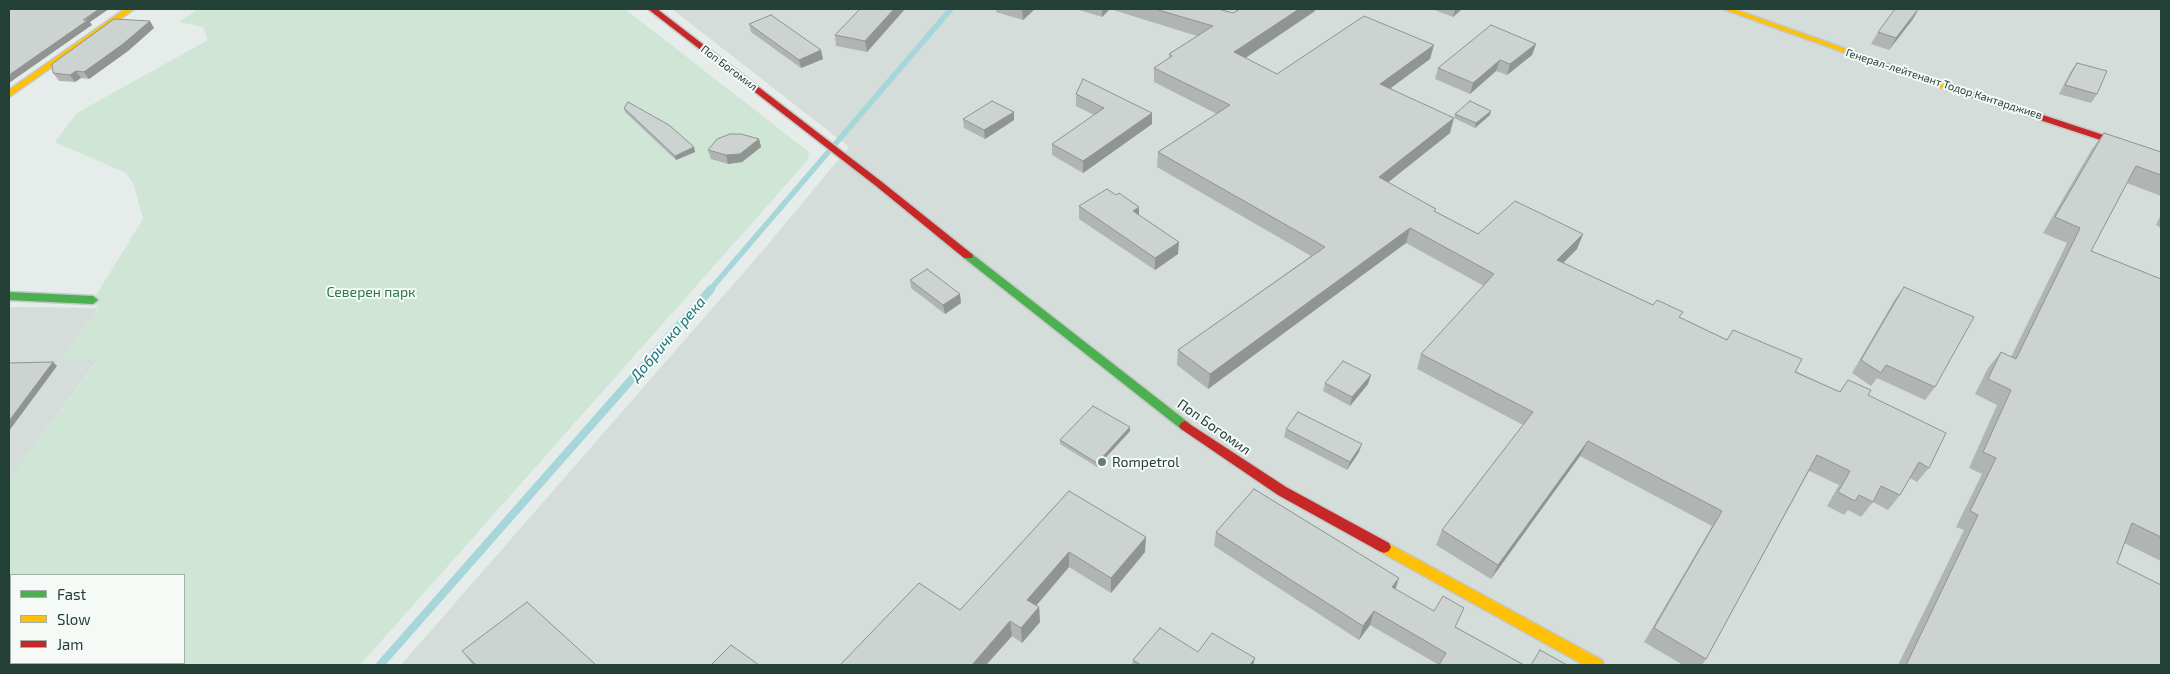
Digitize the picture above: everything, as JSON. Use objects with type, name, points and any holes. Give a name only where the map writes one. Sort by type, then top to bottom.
[{"type":"street","points":[[9,94],[130,9]]},
{"type":"street","name":"Поп Богомил","points":[[652,9],[880,184],[988,274],[1203,438],[1282,491],[1597,665]]},
{"type":"street","name":"Генерал-лейтенант Тодор Кантарджиев","points":[[1727,9],[1917,77],[2161,157]]},
{"type":"street","points":[[9,296],[93,300]]},
{"type":"shaded area","points":[[672,9],[2161,9],[2161,665],[401,665],[765,248],[849,147]]},
{"type":"shaded area","points":[[9,307],[98,308],[61,360],[99,358],[9,481]]},
{"type":"green space","name":"Северен парк","points":[[198,9],[625,9],[809,152],[807,161],[360,665],[9,665],[9,481],[99,359],[61,360],[98,308],[93,300],[143,219],[134,185],[126,173],[55,142],[77,113],[208,40],[203,27],[179,22]]},
{"type":"building","points":[[9,9],[99,9],[83,20],[88,20],[9,75]]},
{"type":"building","points":[[860,9],[894,9],[865,41],[835,35]]},
{"type":"building","points":[[1155,9],[1218,9],[1233,13],[1240,9],[1299,9],[1234,52],[1277,74],[1364,16],[1434,45],[1380,84],[1454,118],[1379,177],[1436,209],[1434,211],[1478,234],[1515,201],[1583,234],[1557,260],[1653,305],[1657,300],[1683,312],[1679,317],[1727,340],[1733,330],[1802,359],[1795,372],[1840,392],[1848,380],[1871,390],[1868,395],[1946,433],[1929,468],[1919,462],[1900,495],[1881,486],[1873,502],[1859,495],[1855,501],[1838,492],[1850,471],[1817,455],[1706,659],[1654,628],[1722,511],[1588,441],[1498,565],[1442,530],[1533,412],[1421,354],[1494,274],[1410,228],[1210,374],[1178,350],[1325,247],[1158,152],[1230,105],[1154,68],[1172,56],[1169,54],[1213,26]]},
{"type":"building","points":[[1895,9],[1918,9],[1896,38],[1878,32]]},
{"type":"building","points":[[771,15],[821,50],[799,60],[749,24]]},
{"type":"building","points":[[114,19],[150,21],[123,44],[84,72],[76,71],[70,75],[53,73],[52,64]]},
{"type":"building","points":[[1491,25],[1536,44],[1510,64],[1500,60],[1473,83],[1438,68]]},
{"type":"building","points":[[2077,63],[2107,71],[2097,94],[2065,85]]},
{"type":"building","points":[[1083,79],[1152,113],[1083,161],[1052,144],[1104,108],[1076,94]]},
{"type":"building","points":[[992,101],[1014,112],[984,130],[963,119]]},
{"type":"building","points":[[1470,101],[1491,111],[1476,123],[1455,114]]},
{"type":"building","points":[[628,102],[669,125],[694,147],[675,156],[624,108]]},
{"type":"building","points":[[2104,133],[2161,152],[2161,175],[2136,166],[2091,251],[2161,279],[2161,537],[2132,523],[2117,563],[2161,585],[2161,665],[1906,665],[1978,515],[1970,511],[1996,458],[1983,452],[2011,390],[1988,379],[2001,352],[2016,359],[2080,228],[2055,217]]},
{"type":"building","points":[[730,134],[741,134],[759,139],[740,154],[726,155],[708,150],[717,139]]},
{"type":"building","points":[[1107,189],[1116,195],[1119,193],[1139,207],[1133,211],[1179,242],[1155,258],[1079,206]]},
{"type":"building","points":[[927,269],[960,294],[943,305],[910,280]]},
{"type":"building","points":[[1904,287],[1974,317],[1935,387],[1886,365],[1881,373],[1861,360]]},
{"type":"building","points":[[1343,361],[1371,375],[1352,397],[1325,383]]},
{"type":"building","points":[[53,362],[9,421],[9,363]]},
{"type":"building","points":[[1093,406],[1130,427],[1097,463],[1060,440]]},
{"type":"building","points":[[1298,412],[1362,444],[1350,462],[1286,429]]},
{"type":"building","points":[[1254,489],[1399,578],[1392,587],[1434,611],[1443,596],[1464,608],[1455,627],[1524,665],[1439,665],[1446,653],[1374,611],[1363,626],[1216,532]]},
{"type":"building","points":[[1069,491],[1146,537],[1111,578],[1069,552],[1027,600],[1039,607],[1021,628],[1010,621],[972,665],[840,665],[919,583],[960,610]]},
{"type":"building","points":[[527,602],[596,665],[476,665],[462,651]]},
{"type":"building","points":[[1160,628],[1198,652],[1212,633],[1255,658],[1250,665],[1141,665],[1133,660]]},
{"type":"building","points":[[731,645],[759,665],[711,665]]},
{"type":"building","points":[[1540,650],[1567,665],[1531,665]]},
{"type":"waterway","name":"Добричка река","points":[[710,290],[951,9]]},
{"type":"waterway","name":"Добричка река","points":[[380,665],[711,289]]},
{"type":"traffic: fast","points":[[968,256],[1185,426]]},
{"type":"traffic: fast","points":[[9,296],[93,300]]},
{"type":"traffic: slow","points":[[9,94],[130,9]]},
{"type":"traffic: slow","points":[[1727,9],[1949,87]]},
{"type":"traffic: slow","points":[[1384,547],[1597,665]]},
{"type":"traffic: jam","points":[[652,9],[879,184],[968,256]]},
{"type":"traffic: jam","points":[[1949,87],[2161,157]]},
{"type":"traffic: jam","points":[[1185,426],[1282,491],[1384,547]]},
{"type":"place","name":"Rompetrol","points":[[1102,462]]}]
